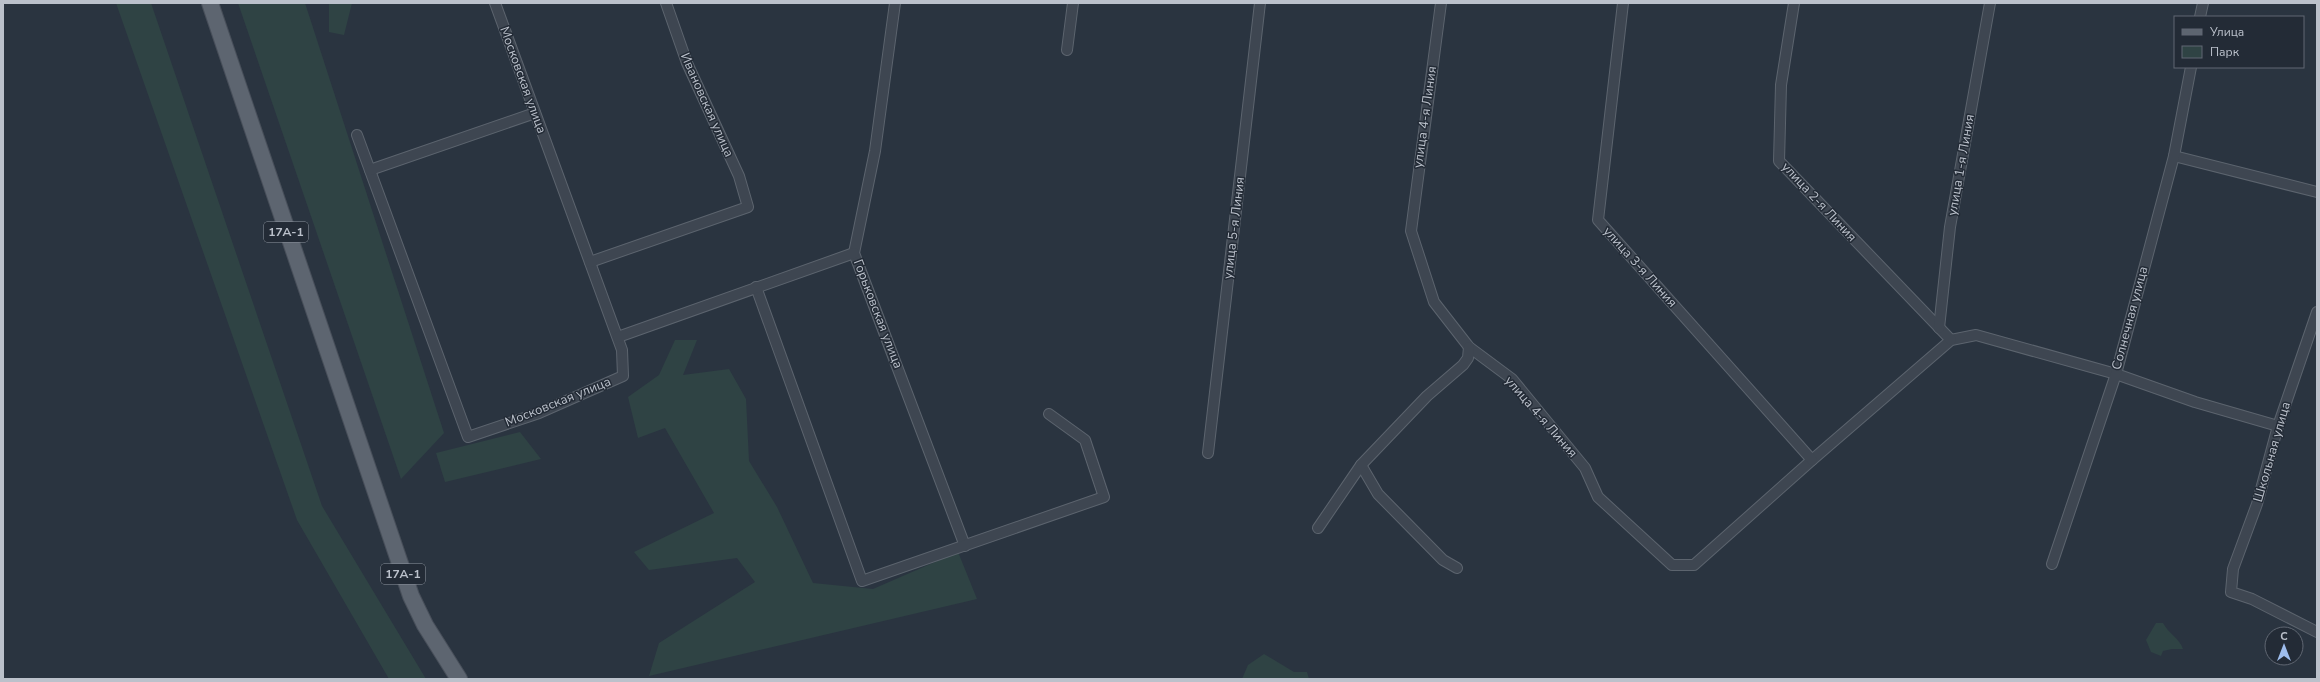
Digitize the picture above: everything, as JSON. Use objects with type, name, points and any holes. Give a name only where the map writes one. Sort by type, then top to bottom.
[{"type":"main road","name":"17А-1","points":[[210,3],[411,596],[425,625],[459,679]]},
{"type":"street","name":"Московская улица","points":[[357,135],[468,437],[539,413],[623,376],[622,350],[618,337],[495,3]]},
{"type":"street","name":"Ивановская улица","points":[[590,262],[748,207],[740,176],[687,63],[666,3]]},
{"type":"street","name":"Горьковская улица","points":[[895,3],[876,152],[854,253],[966,546]]},
{"type":"street","points":[[1067,50],[1074,3]]},
{"type":"street","name":"улица 5-я Линия","points":[[1208,453],[1260,3]]},
{"type":"street","name":"улица 4-я Линия","points":[[1441,3],[1411,231],[1434,302],[1469,347],[1512,379],[1585,468],[1598,497],[1672,565],[1694,565],[1812,460]]},
{"type":"street","name":"улица 3-я Линия","points":[[1623,3],[1598,220],[1812,460]]},
{"type":"street","name":"улица 2-я Линия","points":[[1794,3],[1781,85],[1779,161],[1951,340]]},
{"type":"street","name":"улица 1-я Линия","points":[[1939,328],[1950,227],[1990,3]]},
{"type":"street","points":[[2200,16],[2203,3]]},
{"type":"street","name":"Солнечная улица","points":[[2052,564],[2116,374],[2174,156],[2191,68]]},
{"type":"street","points":[[370,170],[535,113]]},
{"type":"street","points":[[2174,156],[2317,192]]},
{"type":"street","points":[[618,337],[854,253]]},
{"type":"street","points":[[756,287],[862,581],[1104,497],[1085,440],[1049,414]]},
{"type":"street","name":"Школьная улица","points":[[2317,312],[2278,426],[2257,504],[2233,569],[2231,592],[2252,599],[2317,632]]},
{"type":"street","points":[[1812,460],[1951,340],[1976,335],[2116,374],[2195,402],[2278,426]]},
{"type":"street","points":[[1318,528],[1361,465],[1427,396],[1463,365],[1468,358],[1469,347]]},
{"type":"street","points":[[1361,465],[1378,494],[1443,560],[1457,568]]},
{"type":"green space","points":[[116,3],[151,3],[322,506],[426,679],[389,679],[297,520]]},
{"type":"green space","points":[[238,3],[305,3],[444,433],[401,479]]},
{"type":"green space","points":[[329,3],[352,3],[344,35],[329,32]]},
{"type":"green space","points":[[675,340],[697,340],[683,375],[729,369],[746,399],[749,461],[777,507],[813,583],[873,589],[958,552],[977,599],[649,676],[659,643],[755,582],[737,558],[649,570],[634,552],[714,513],[665,428],[638,438],[628,397],[659,375]]},
{"type":"green space","points":[[520,432],[541,459],[445,482],[436,453]]},
{"type":"green space","points":[[2156,623],[2163,623],[2183,649],[2163,651],[2161,656],[2151,652],[2146,640]]},
{"type":"green space","points":[[1264,654],[1294,672],[1307,672],[1309,679],[1242,679],[1248,665]]}]
